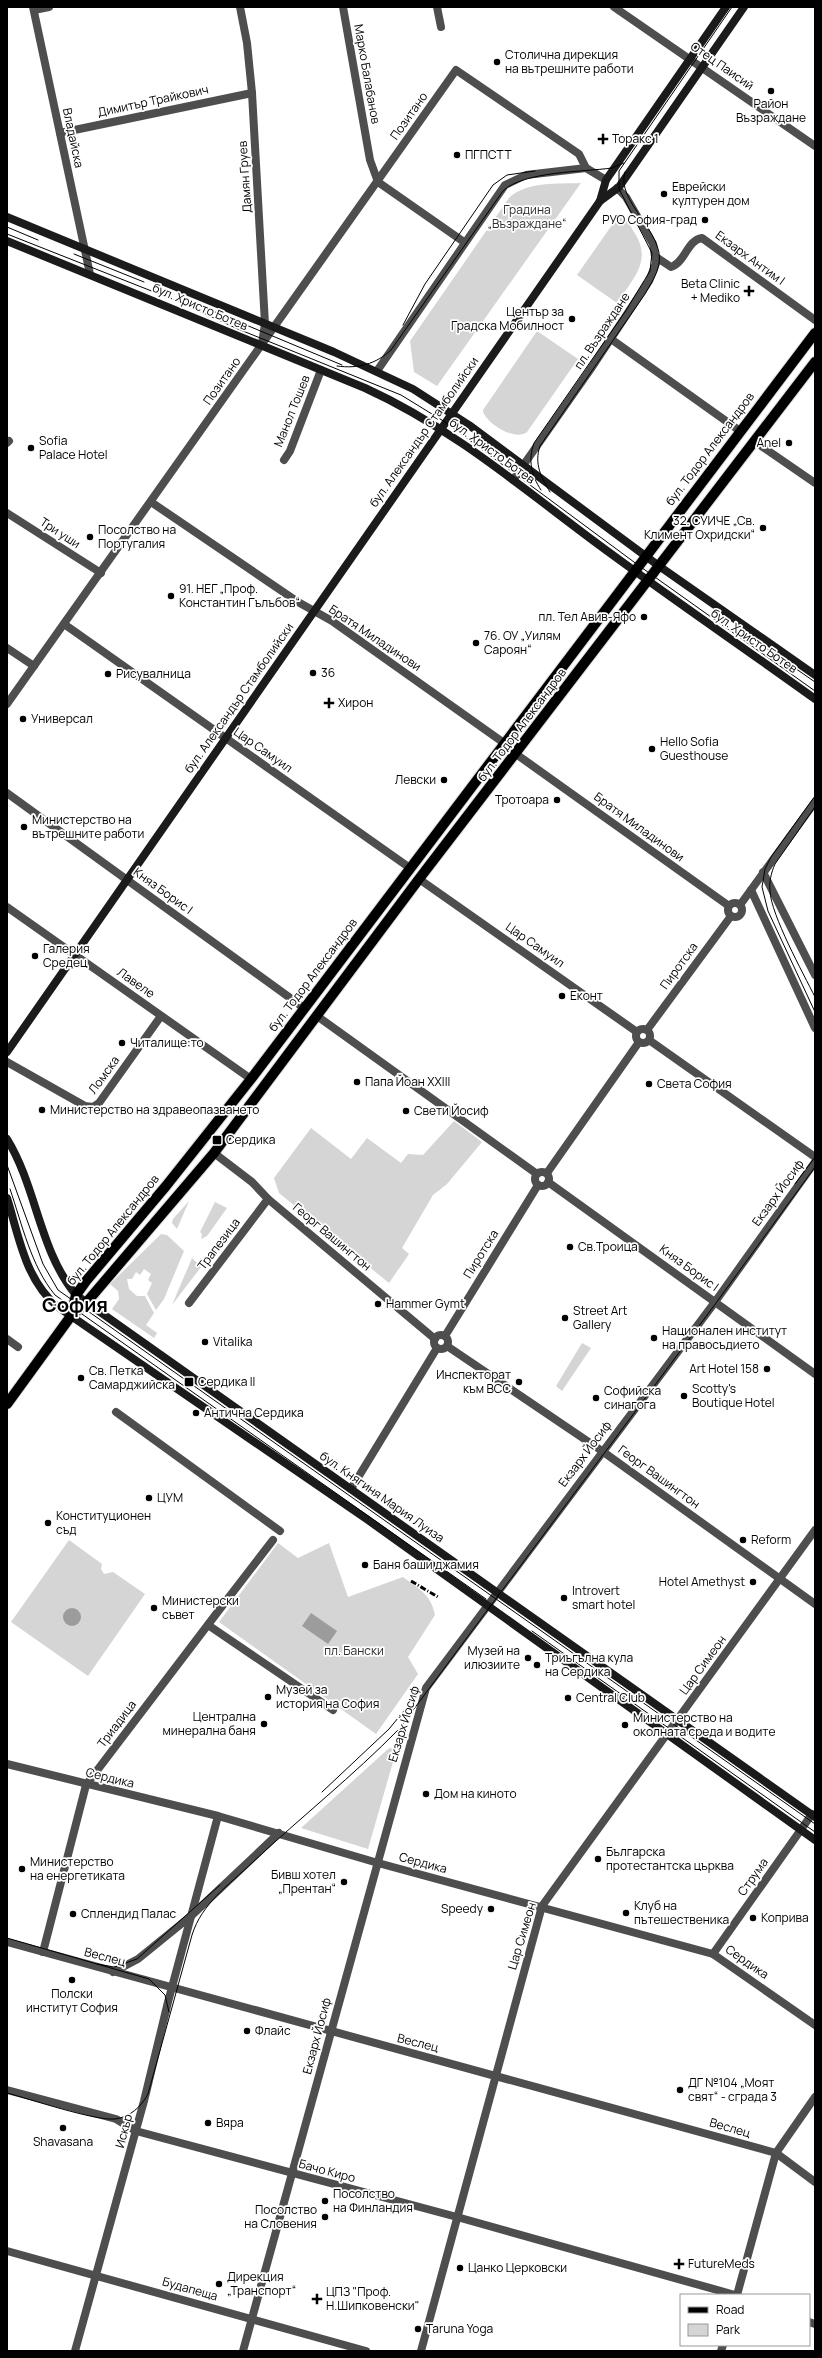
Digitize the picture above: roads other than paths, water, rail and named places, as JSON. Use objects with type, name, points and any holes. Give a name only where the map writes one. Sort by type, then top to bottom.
[{"type":"main road","name":"бул. Александър Стамболийски","points":[[7,1052],[600,201],[606,180],[726,7]]},
{"type":"main road","name":"бул. Александър Стамболийски","points":[[600,201],[618,188],[744,7]]},
{"type":"main road","name":"бул. Христо Ботев","points":[[7,217],[377,371],[413,389],[452,413],[659,566],[815,675]]},
{"type":"main road","name":"бул. Христо Ботев","points":[[7,240],[384,397],[441,428],[634,571],[815,699]]},
{"type":"main road","name":"бул. Тодор Александров","points":[[71,1316],[76,1296],[86,1281],[180,1169],[251,1078],[815,333]]},
{"type":"main road","name":"бул. Тодор Александров","points":[[71,1316],[86,1303],[214,1153],[419,879],[815,362]]},
{"type":"main road","name":"бул. Княгиня Мария Луиза","points":[[7,1139],[21,1166],[53,1258],[76,1296],[679,1719],[814,1816]]},
{"type":"main road","points":[[7,1198],[34,1280],[47,1298],[368,1520],[815,1840]]},
{"type":"main road","points":[[7,1404],[71,1316]]},
{"type":"street","points":[[34,9],[49,7]]},
{"type":"street","name":"Дамян Груев","points":[[240,7],[247,43],[252,93],[265,324],[262,345]]},
{"type":"street","name":"Марко Балабанов","points":[[342,7],[370,160],[378,182]]},
{"type":"street","points":[[437,7],[441,27]]},
{"type":"street","name":"Отец Паисий","points":[[614,7],[702,66],[815,146]]},
{"type":"street","name":"Владайска","points":[[34,9],[90,274]]},
{"type":"street","name":"Позитано","points":[[7,704],[456,70],[580,154],[586,168]]},
{"type":"street","name":"Димитър Трайкович","points":[[60,134],[252,93]]},
{"type":"street","points":[[377,371],[500,189],[510,181],[526,175],[586,168],[606,180]]},
{"type":"street","points":[[378,182],[464,242]]},
{"type":"street","points":[[618,188],[626,197],[649,237],[656,257]]},
{"type":"street","name":"Екзарх Антим I","points":[[656,257],[671,267],[676,265],[695,241],[702,238],[815,320]]},
{"type":"street","name":"пл. Възраждане","points":[[513,480],[611,339],[649,281],[655,269],[656,257]]},
{"type":"street","points":[[611,339],[740,431]]},
{"type":"street","name":"Манол Тошев","points":[[284,460],[290,451],[321,370]]},
{"type":"street","points":[[754,441],[815,483]]},
{"type":"street","name":"Братя Миладинови","points":[[151,502],[313,612],[332,621],[504,743]]},
{"type":"street","name":"Три уши","points":[[7,513],[101,573]]},
{"type":"street","name":"Цар Самуил","points":[[64,624],[410,868]]},
{"type":"street","points":[[7,648],[34,666]]},
{"type":"street","name":"Братя Миладинови","points":[[516,754],[729,906]]},
{"type":"street","name":"Княз Борис I","points":[[7,793],[304,1008]]},
{"type":"street","points":[[740,905],[733,903],[729,906],[728,912],[731,916],[736,917],[741,914],[740,905],[815,802]]},
{"type":"street","points":[[763,872],[814,973]]},
{"type":"street","name":"Цар Самуил","points":[[419,879],[637,1032]]},
{"type":"street","points":[[751,890],[815,1028]]},
{"type":"street","name":"Лавеле","points":[[7,907],[251,1078]]},
{"type":"street","name":"Пиротска","points":[[647,1030],[731,916]]},
{"type":"street","name":"Ломска","points":[[7,1062],[85,1106],[93,1107],[99,1103],[161,1016]]},
{"type":"street","points":[[317,1016],[537,1174]]},
{"type":"street","points":[[639,1042],[636,1037],[637,1032],[643,1029],[647,1030],[650,1036],[649,1040]]},
{"type":"street","points":[[639,1042],[644,1043],[649,1040]]},
{"type":"street","points":[[649,1040],[815,1157]]},
{"type":"street","points":[[547,1173],[639,1042]]},
{"type":"street","name":"Георг Вашингтон","points":[[214,1153],[252,1182],[268,1199],[435,1339]]},
{"type":"street","name":"Екзарх Йосиф","points":[[243,2351],[426,1688],[715,1302],[815,1162]]},
{"type":"street","points":[[537,1174],[540,1172],[547,1173]]},
{"type":"street","points":[[537,1174],[536,1181],[538,1185],[543,1186],[550,1178],[547,1173]]},
{"type":"street","name":"Княз Борис I","points":[[548,1182],[815,1374]]},
{"type":"street","name":"Пиротска","points":[[445,1336],[538,1185]]},
{"type":"street","name":"Трапезица","points":[[189,1303],[268,1199]]},
{"type":"street","points":[[439,1335],[445,1336],[448,1341],[447,1346],[443,1349],[437,1348],[434,1343],[435,1339],[439,1335]]},
{"type":"street","points":[[7,1339],[18,1347]]},
{"type":"street","name":"Георг Вашингтон","points":[[447,1346],[602,1451],[815,1604]]},
{"type":"street","points":[[351,1489],[437,1348]]},
{"type":"street","points":[[116,1412],[280,1531]]},
{"type":"street","name":"Цар Симеон","points":[[421,2351],[542,1906],[815,1530]]},
{"type":"street","name":"Триадица","points":[[43,1952],[86,1785],[273,1540]]},
{"type":"street","points":[[208,1624],[333,1710]]},
{"type":"street","name":"Сердика","points":[[7,1764],[86,1785],[218,1816],[378,1863],[542,1906],[713,1954],[815,2025]]},
{"type":"street","name":"Искър","points":[[75,2351],[136,2130],[218,1816]]},
{"type":"street","name":"Струма","points":[[713,1954],[801,1830],[814,1816]]},
{"type":"street","points":[[113,1972],[138,1959],[191,1916],[279,1834]]},
{"type":"street","name":"Веслец","points":[[7,1942],[331,2033],[495,2075],[776,2153],[815,2182]]},
{"type":"street","name":"Бачо Киро","points":[[7,2090],[116,2119],[136,2130],[292,2174],[457,2217],[732,2294]]},
{"type":"street","points":[[736,2294],[776,2153],[815,2098]]},
{"type":"street","name":"Будапеща","points":[[7,2251],[366,2351]]},
{"type":"tram line","points":[[541,490],[535,479],[531,461],[534,443],[625,312],[650,271],[652,253],[619,189],[619,171],[732,7]]},
{"type":"tram line","points":[[337,366],[352,367],[373,362],[391,350],[503,191],[513,184],[539,176],[612,168],[624,163]]},
{"type":"tram line","points":[[403,325],[425,284],[493,185],[507,175],[535,171]]},
{"type":"tram line","points":[[550,492],[539,470],[538,453],[540,446],[645,294],[655,276],[659,264],[659,252],[655,240],[627,194],[624,183],[625,172]]},
{"type":"tram line","points":[[7,227],[38,240]]},
{"type":"tram line","points":[[7,234],[182,303],[238,329],[401,395],[445,422],[638,565],[815,691]]},
{"type":"tram line","points":[[74,254],[144,282]]},
{"type":"tram line","points":[[203,307],[342,365]]},
{"type":"tram line","points":[[766,648],[815,682]]},
{"type":"tram line","points":[[815,796],[771,857],[765,869],[762,887],[768,911],[815,1012]]},
{"type":"tram line","points":[[815,807],[775,864],[772,871],[770,888],[772,901],[782,929],[815,997]]},
{"type":"tram line","points":[[795,1184],[815,1157]]},
{"type":"tram line","points":[[7,1165],[43,1264],[58,1290],[815,1824]]},
{"type":"tram line","points":[[7,2093],[62,2109],[106,2119],[115,2119],[126,2116],[142,2103],[148,2094],[192,1935],[202,1913],[217,1895],[364,1763],[399,1729],[716,1303],[815,1167]]},
{"type":"tram line","points":[[10,1189],[33,1258],[47,1284],[55,1295],[486,1599]]},
{"type":"tram line","points":[[532,1631],[815,1832]]},
{"type":"tram line","points":[[322,1792],[389,1729],[417,1695]]},
{"type":"tram line","points":[[97,1964],[114,1967],[137,1959],[220,1885]]},
{"type":"tram line","points":[[7,1938],[149,1979],[165,1995],[169,2012]]},
{"type":"railway","points":[[411,1581],[438,1597]]},
{"type":"place","name":"Столична дирекция на вътрешните работи","points":[[497,62]]},
{"type":"place","name":"Район Възраждане","points":[[771,91]]},
{"type":"place","name":"Торакс 1","points":[[603,139]]},
{"type":"place","name":"ПГПСТТ","points":[[457,155]]},
{"type":"place","name":"Еврейски културен дом","points":[[664,194]]},
{"type":"place","name":"РУО София-град","points":[[705,220]]},
{"type":"place","name":"Beta Clinic + Mediko","points":[[749,291]]},
{"type":"place","name":"Център за Градска Мобилност","points":[[572,319]]},
{"type":"place","name":"Anel","points":[[789,443]]},
{"type":"place","name":"Sofia Palace Hotel","points":[[31,448]]},
{"type":"place","name":"32. СУИЧЕ „Св. Климент Охридски“","points":[[763,528]]},
{"type":"place","name":"Посолство на Португалия","points":[[90,537]]},
{"type":"place","name":"91. НЕГ „Проф. Константин Гълъбов“","points":[[171,596]]},
{"type":"place","name":"пл. Тел Авив-Яфо","points":[[644,617]]},
{"type":"place","name":"76. ОУ „Уилям Сароян“","points":[[476,643]]},
{"type":"place","name":"36","points":[[313,673]]},
{"type":"place","name":"Рисувалница","points":[[108,674]]},
{"type":"place","name":"Хирон","points":[[329,703]]},
{"type":"place","name":"Универсал","points":[[23,719]]},
{"type":"place","name":"Hello Sofia Guesthouse","points":[[652,749]]},
{"type":"place","name":"Левски","points":[[444,780]]},
{"type":"place","name":"Тротоара","points":[[557,800]]},
{"type":"place","name":"Министерство на вътрешните работи","points":[[24,827]]},
{"type":"place","name":"Галерия Средец","points":[[35,956]]},
{"type":"place","name":"Еконт","points":[[562,996]]},
{"type":"place","name":"Читалище:то","points":[[122,1043]]},
{"type":"place","name":"Папа Йоан XXIII","points":[[357,1082]]},
{"type":"place","name":"Света София","points":[[649,1084]]},
{"type":"place","name":"Министерство на здравеопазването","points":[[42,1110]]},
{"type":"place","name":"Свети Йосиф","points":[[406,1111]]},
{"type":"place","name":"Сердика","points":[[217,1140]]},
{"type":"place","name":"Св.Троица","points":[[570,1247]]},
{"type":"place","name":"Hammer Gymt","points":[[378,1304]]},
{"type":"place","name":"Street Art Gallery","points":[[565,1318]]},
{"type":"place","name":"Национален институт на правосъдието","points":[[654,1338]]},
{"type":"place","name":"Vitalika","points":[[205,1342]]},
{"type":"place","name":"Art Hotel 158","points":[[767,1369]]},
{"type":"place","name":"Св. Петка Самарджийска","points":[[81,1378]]},
{"type":"place","name":"Сердика II","points":[[189,1382]]},
{"type":"place","name":"Инспекторат към ВСС","points":[[519,1382]]},
{"type":"place","name":"Scotty's Boutique Hotel","points":[[684,1396]]},
{"type":"place","name":"Софийска синагога","points":[[596,1398]]},
{"type":"place","name":"Антична Сердика","points":[[196,1413]]},
{"type":"place","name":"ЦУМ","points":[[149,1498]]},
{"type":"place","name":"Конституционен съд","points":[[48,1523]]},
{"type":"place","name":"Reform","points":[[743,1540]]},
{"type":"place","name":"Баня баши джамия","points":[[365,1565]]},
{"type":"place","name":"Hotel Amethyst","points":[[753,1582]]},
{"type":"place","name":"Introvert smart hotel","points":[[564,1598]]},
{"type":"place","name":"Министерски съвет","points":[[154,1608]]},
{"type":"place","name":"Музей на илюзиите","points":[[528,1658]]},
{"type":"place","name":"Триъгълна кула на Сердика","points":[[537,1665]]},
{"type":"place","name":"Музей за история на София","points":[[268,1697]]},
{"type":"place","name":"Central Club","points":[[568,1698]]},
{"type":"place","name":"Централна минерална баня","points":[[264,1724]]},
{"type":"place","name":"Министерство на околната среда и водите","points":[[625,1725]]},
{"type":"place","name":"Дом на киното","points":[[426,1794]]},
{"type":"place","name":"Българска протестантска църква","points":[[598,1859]]},
{"type":"place","name":"Министерство на енергетиката","points":[[22,1869]]},
{"type":"place","name":"Бивш хотел „Прентан“","points":[[344,1882]]},
{"type":"place","name":"Speedy","points":[[491,1909]]},
{"type":"place","name":"Клуб на пътешественика","points":[[626,1913]]},
{"type":"place","name":"Сплендид Палас","points":[[73,1914]]},
{"type":"place","name":"Коприва","points":[[753,1918]]},
{"type":"place","name":"Полски институт София","points":[[72,1980]]},
{"type":"place","name":"Флайс","points":[[247,2031]]},
{"type":"place","name":"ДГ №104 „Моят свят“ - сграда 3","points":[[680,2090]]},
{"type":"place","name":"Вяра","points":[[208,2123]]},
{"type":"place","name":"Shavasana","points":[[63,2128]]},
{"type":"place","name":"Посолство на Финландия","points":[[325,2201]]},
{"type":"place","name":"Посолство на Словения","points":[[325,2217]]},
{"type":"place","name":"FutureMeds","points":[[679,2264]]},
{"type":"place","name":"Цанко Церковски","points":[[460,2268]]},
{"type":"place","name":"Дирекция „Транспорт“","points":[[219,2284]]},
{"type":"place","name":"ЦПЗ \"Проф. Н.Шипковенски\"","points":[[317,2299]]},
{"type":"place","name":"Taruna Yoga","points":[[418,2329]]},
{"type":"district","name":"София","points":[[75,1305]]},
{"type":"park label","name":"Градина „Възраждане“","points":[[527,217]]},
{"type":"park label","name":"пл. Бански","points":[[354,1651]]}]
